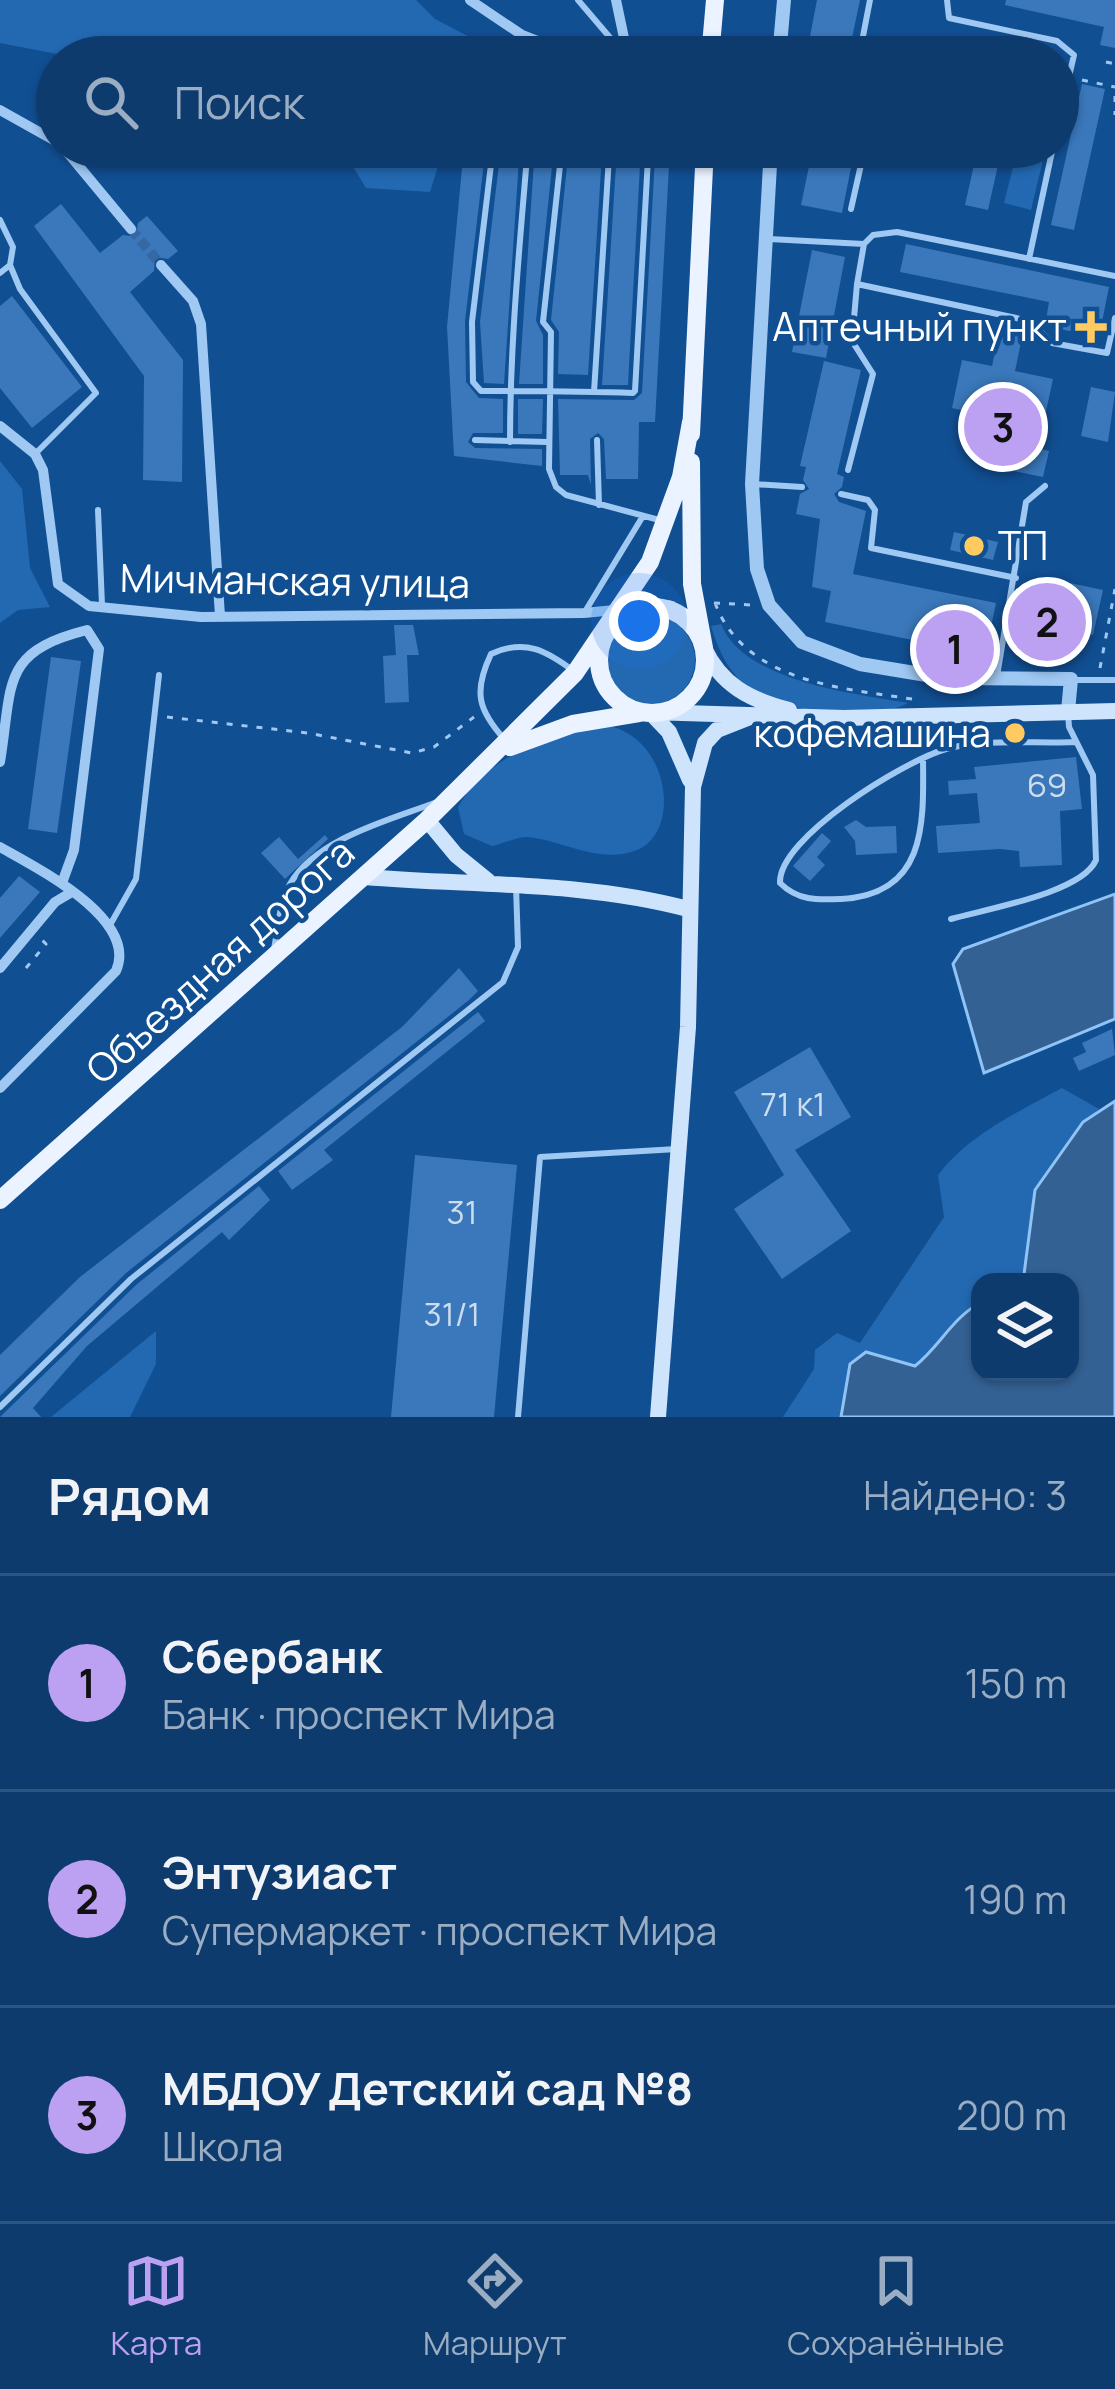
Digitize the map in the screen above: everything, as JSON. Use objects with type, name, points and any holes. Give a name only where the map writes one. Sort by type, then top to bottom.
[{"type":"main road","points":[[712,36],[716,0]]},
{"type":"main road","points":[[650,712],[679,705],[704,672],[694,605],[691,422],[704,168]]},
{"type":"main road","points":[[691,422],[667,522],[639,599],[607,631],[598,663],[604,684],[619,701],[650,712],[676,744],[692,787]]},
{"type":"main road","points":[[482,768],[575,673],[622,609],[639,599]]},
{"type":"main road","points":[[639,599],[681,615],[723,679],[752,698],[844,718]]},
{"type":"main road","points":[[482,768],[511,746],[543,733],[602,717],[650,712],[844,718],[1115,711]]},
{"type":"main road","points":[[658,1417],[688,1027],[692,787],[705,743],[717,730],[755,715]]},
{"type":"main road","name":"Объездная дорога","points":[[0,1201],[482,768]]},
{"type":"main road","points":[[427,820],[456,855],[489,881]]},
{"type":"main road","points":[[365,877],[489,881],[626,895],[688,909]]},
{"type":"street","points":[[470,0],[525,36]]},
{"type":"street","points":[[616,0],[623,36]]},
{"type":"street","points":[[780,36],[784,0]]},
{"type":"street","points":[[0,110],[36,131]]},
{"type":"street","points":[[79,168],[131,229]]},
{"type":"street","points":[[770,168],[752,484],[757,569],[769,605],[802,642],[825,653],[898,672],[1071,680],[1068,711]]},
{"type":"street","points":[[161,265],[193,302],[201,324],[220,616]]},
{"type":"street","points":[[0,426],[35,454]]},
{"type":"street","name":"Мичманская улица","points":[[35,454],[43,470],[58,584],[72,598],[102,608],[220,616],[622,609]]},
{"type":"street","points":[[0,762],[15,669],[28,651],[87,630],[100,649],[74,850],[62,883]]},
{"type":"street","points":[[0,847],[62,883],[110,925],[121,958],[116,971],[0,1088]]},
{"type":"street","points":[[0,968],[55,902],[72,892]]},
{"type":"lane","points":[[578,0],[609,36]]},
{"type":"lane","points":[[863,36],[870,0]]},
{"type":"lane","points":[[947,0],[949,18],[1034,36]]},
{"type":"lane","points":[[487,168],[472,368],[475,388],[549,392],[634,391],[645,168]]},
{"type":"lane","points":[[510,442],[526,168]]},
{"type":"lane","points":[[560,168],[543,322],[551,332],[548,442],[556,487],[598,505],[667,522]]},
{"type":"lane","points":[[594,392],[609,168]]},
{"type":"lane","points":[[851,209],[860,168]]},
{"type":"lane","points":[[1029,259],[1048,168]]},
{"type":"lane","points":[[0,220],[13,247],[10,265],[20,289],[96,393],[35,454]]},
{"type":"lane","points":[[848,470],[873,374],[852,341],[864,244],[873,235],[897,232],[1115,276]]},
{"type":"lane","points":[[765,238],[864,244]]},
{"type":"lane","points":[[0,273],[10,265]]},
{"type":"lane","points":[[857,284],[1030,321],[1052,343],[1107,353],[1115,318]]},
{"type":"lane","points":[[475,440],[548,442]]},
{"type":"lane","points":[[598,440],[598,505]]},
{"type":"lane","points":[[752,484],[802,487]]},
{"type":"lane","points":[[997,680],[1025,502],[1045,486]]},
{"type":"lane","points":[[841,494],[868,500],[875,510],[871,548],[1016,578]]},
{"type":"lane","points":[[98,510],[102,608]]},
{"type":"lane","points":[[584,613],[610,577],[643,515]]},
{"type":"lane","points":[[508,742],[481,712],[480,683],[491,654],[504,648],[547,651],[575,673]]},
{"type":"lane","points":[[110,925],[136,879],[159,675]]},
{"type":"lane","points":[[1071,680],[1115,680]]},
{"type":"lane","points":[[951,919],[1071,884],[1090,873],[1096,860],[1093,775],[1075,742],[1068,711]]},
{"type":"lane","points":[[947,748],[954,715]]},
{"type":"lane","points":[[923,759],[913,862],[897,883],[870,896],[802,898],[780,883],[786,856],[825,819],[923,759],[947,748],[1075,742]]},
{"type":"lane","points":[[272,959],[284,897],[307,866],[331,846],[452,796]]},
{"type":"lane","points":[[0,1407],[144,1268],[503,982],[518,947],[516,886]]},
{"type":"lane","points":[[518,1417],[540,1157],[681,1148]]},
{"type":"path","points":[[1106,62],[1115,64]]},
{"type":"path","points":[[1079,79],[1115,87]]},
{"type":"path","points":[[1115,96],[1115,115]]},
{"type":"path","points":[[1097,680],[1115,589]]},
{"type":"path","points":[[639,599],[769,605]]},
{"type":"path","points":[[154,716],[308,734],[412,753],[434,747],[481,712]]},
{"type":"path","points":[[26,968],[46,944]]},
{"type":"shaded area","points":[[0,0],[416,0],[435,19],[468,36],[36,36],[36,50],[0,43]]},
{"type":"shaded area","points":[[354,168],[437,168],[430,192],[366,188]]},
{"type":"shaded area","points":[[1013,168],[1041,168],[1031,210],[1004,203]]},
{"type":"shaded area","points":[[0,461],[22,489],[30,568],[50,607],[18,610],[0,623]]},
{"type":"shaded area","points":[[651,616],[682,629],[695,660],[682,691],[651,704],[620,691],[607,660],[620,629]]},
{"type":"shaded area","points":[[721,624],[733,643],[776,672],[831,689],[908,703],[850,714],[807,710],[767,697],[743,683],[725,661],[711,626]]},
{"type":"shaded area","points":[[603,725],[643,745],[655,763],[664,804],[651,840],[637,850],[609,855],[527,837],[492,846],[464,834],[458,807],[486,773],[521,750]]},
{"type":"shaded area","points":[[1115,894],[1115,1019],[984,1073],[953,964],[963,949]]},
{"type":"shaded area","points":[[1062,1088],[1099,1109],[1035,1190],[1024,1273],[971,1273],[971,1310],[915,1366],[866,1353],[850,1364],[841,1417],[783,1417],[814,1369],[815,1350],[837,1333],[860,1343],[944,1217],[938,1175],[979,1136]]},
{"type":"shaded area","points":[[1115,1101],[1115,1417],[841,1417],[850,1364],[866,1352],[915,1366],[971,1310],[971,1381],[1079,1381],[1079,1273],[1024,1273],[1035,1190],[1083,1122]]},
{"type":"shaded area","points":[[156,1331],[156,1364],[130,1417],[51,1417]]},
{"type":"building","points":[[817,0],[860,0],[852,36],[810,36]]},
{"type":"building","points":[[1006,0],[1115,0],[1115,48],[1100,45],[1104,27],[1005,5]]},
{"type":"building","points":[[1082,84],[1105,89],[1074,230],[1051,225],[1064,168],[1079,168]]},
{"type":"building","points":[[462,168],[483,168],[465,321],[466,382],[479,398],[503,399],[503,433],[473,433],[468,442],[475,448],[542,449],[542,466],[454,456],[447,327]]},
{"type":"building","points":[[499,168],[518,168],[504,384],[484,383],[480,322]]},
{"type":"building","points":[[534,168],[552,168],[536,321],[543,335],[543,384],[519,384]]},
{"type":"building","points":[[567,168],[601,168],[588,375],[558,374],[559,332],[551,320]]},
{"type":"building","points":[[616,168],[640,168],[628,385],[602,385]]},
{"type":"building","points":[[654,168],[669,168],[655,422],[639,422],[638,479],[606,479],[604,439],[598,433],[590,439],[591,485],[588,475],[560,475],[558,399],[634,400],[642,393]]},
{"type":"building","points":[[809,168],[851,168],[842,213],[801,205]]},
{"type":"building","points":[[973,168],[997,168],[988,210],[965,205]]},
{"type":"building","points":[[61,204],[100,253],[123,235],[136,237],[138,223],[147,216],[178,251],[168,259],[155,257],[154,271],[130,292],[183,360],[182,482],[143,480],[144,376],[34,226]]},
{"type":"building","points":[[906,244],[1109,287],[1099,337],[1045,326],[1049,302],[900,272]]},
{"type":"building","points":[[812,250],[845,257],[826,358],[792,352]]},
{"type":"building","points":[[12,296],[82,387],[32,428],[0,388],[0,306]]},
{"type":"building","points":[[1001,324],[1024,328],[1015,371],[1053,379],[1038,448],[1049,451],[1043,477],[994,467],[999,440],[1011,442],[1020,402],[978,393],[974,413],[952,408],[962,360],[992,366]]},
{"type":"building","points":[[824,361],[861,370],[837,474],[844,477],[842,487],[834,494],[839,502],[866,511],[853,574],[996,603],[985,655],[825,622],[831,591],[812,587],[820,519],[796,514],[800,494],[809,489],[803,480],[806,467],[800,466]]},
{"type":"building","points":[[1091,387],[1115,392],[1108,442],[1081,436]]},
{"type":"building","points":[[518,399],[543,399],[542,434],[518,434]]},
{"type":"building","name":"ТП","points":[[954,532],[998,542],[993,560],[950,550]]},
{"type":"building","points":[[1051,579],[1103,590],[1093,635],[1041,624]]},
{"type":"building","points":[[394,625],[413,625],[419,655],[407,655],[409,702],[385,703],[383,656],[396,655]]},
{"type":"building","points":[[51,657],[81,661],[57,833],[28,829]]},
{"type":"building","points":[[1076,757],[1082,809],[1060,811],[1062,865],[1020,867],[1019,851],[1000,849],[938,853],[936,826],[980,823],[977,793],[949,795],[948,781],[976,779],[974,767]]},
{"type":"building","points":[[856,820],[866,827],[896,826],[897,853],[856,855],[855,841],[844,827]]},
{"type":"building","points":[[822,833],[831,841],[817,857],[825,865],[810,881],[793,866]]},
{"type":"building","points":[[325,835],[328,839],[285,879],[261,853],[279,837],[298,859]]},
{"type":"building","points":[[19,876],[40,892],[0,938],[0,898]]},
{"type":"building","points":[[459,968],[478,991],[469,1000],[126,1273],[0,1396],[0,1355],[80,1277],[402,1027]]},
{"type":"building","points":[[478,1012],[485,1021],[324,1150],[333,1160],[292,1190],[278,1171]]},
{"type":"building","points":[[1112,1029],[1115,1055],[1079,1071],[1073,1058],[1086,1052],[1082,1043]]},
{"type":"building","points":[[810,1047],[851,1117],[795,1150],[851,1231],[782,1279],[734,1209],[784,1175],[734,1092]]},
{"type":"building","points":[[415,1155],[517,1165],[494,1417],[391,1417]]},
{"type":"building","points":[[259,1186],[270,1200],[229,1240],[222,1232],[87,1346],[33,1408],[41,1417],[0,1417],[136,1285]]},
{"type":"tunnel","points":[[131,229],[161,265]]},
{"type":"place","name":"Аптечный пункт","points":[[1091,327]]},
{"type":"place","name":"МБДОУ Детский сад №8","points":[[1003,427]]},
{"type":"place","name":"ТП","points":[[974,546]]},
{"type":"place","name":"Энтузиаст","points":[[1047,622]]},
{"type":"place","name":"Сбербанк","points":[[955,649]]},
{"type":"place","name":"кофемашина","points":[[1015,733]]}]
